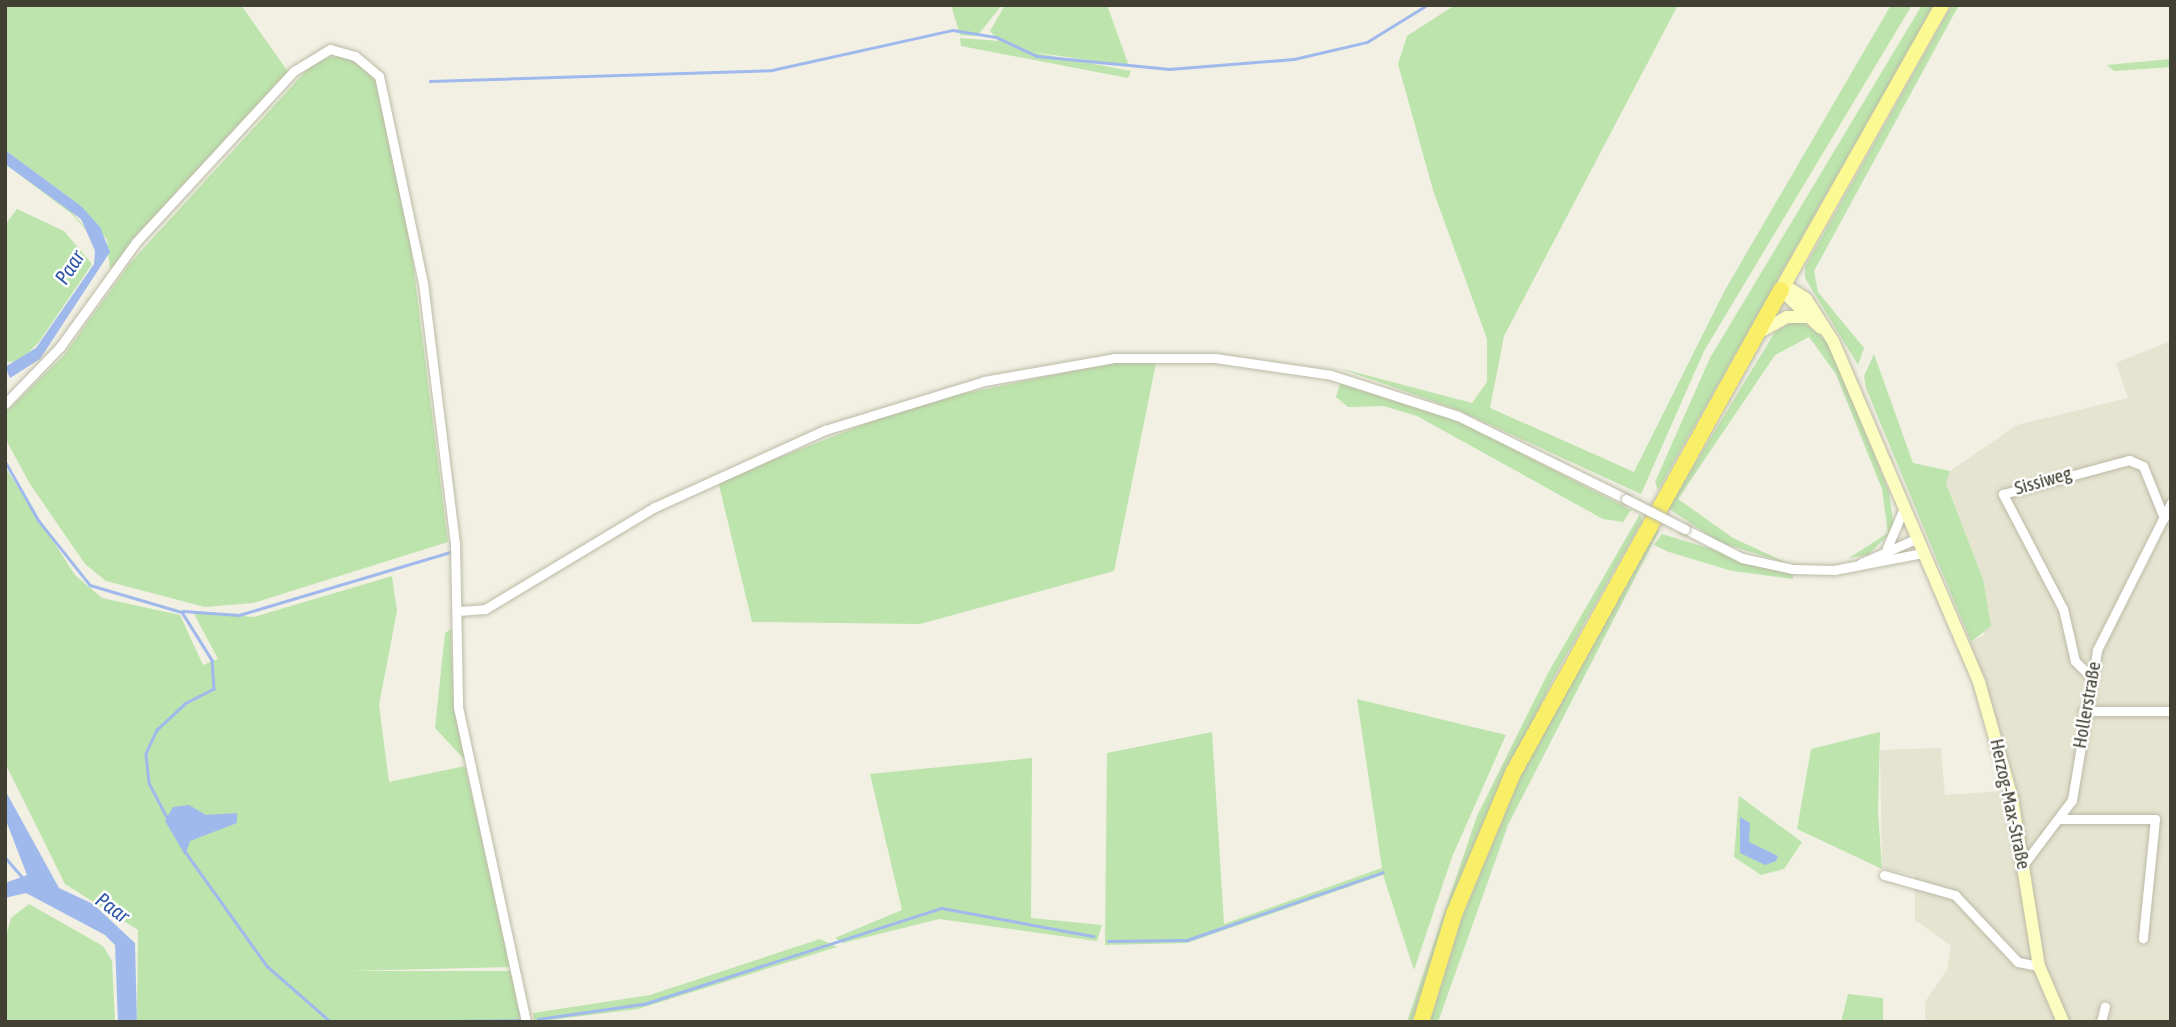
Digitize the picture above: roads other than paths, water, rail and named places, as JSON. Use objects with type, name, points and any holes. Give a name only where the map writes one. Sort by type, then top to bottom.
[{"type":"highway","points":[[1421,1022],[1467,878],[1513,773],[1783,287]]},
{"type":"main road","points":[[1783,287],[1942,5]]},
{"type":"main road","points":[[1783,287],[1833,341]]},
{"type":"main road","points":[[1783,287],[1806,299],[1833,341]]},
{"type":"main road","points":[[1757,333],[1787,317],[1809,317]]},
{"type":"main road","name":"Herzog-Max-Straße","points":[[1833,341],[1989,713],[2023,865],[2039,966],[2063,1022]]},
{"type":"street","points":[[5,404],[60,347],[136,242],[294,71],[330,49],[355,55],[379,76],[407,189],[455,544],[458,707],[526,1022]]},
{"type":"street","points":[[458,611],[485,608],[645,512],[825,430],[984,381],[1114,358],[1215,358],[1331,375],[1458,416],[1685,529],[1767,565],[1849,568],[1922,553]]},
{"type":"street","name":"Sissiweg","points":[[2088,675],[2075,661],[2063,609],[2003,494],[2129,460],[2143,466],[2154,506],[2164,518]]},
{"type":"street","name":"Hollerstraße","points":[[2023,865],[2060,819],[2071,800],[2088,675],[2171,503]]},
{"type":"street","points":[[1885,550],[1904,508]]},
{"type":"street","points":[[1849,568],[1885,550],[1916,539]]},
{"type":"street","points":[[2083,711],[2171,710]]},
{"type":"street","points":[[2060,819],[2155,819],[2143,938]]},
{"type":"street","points":[[1884,875],[1955,895],[2018,962],[2039,966]]},
{"type":"street","points":[[2101,1022],[2105,1006]]},
{"type":"water","points":[[5,150],[81,206],[100,227],[110,252],[40,359],[10,378],[5,367],[36,348],[94,264],[95,251],[81,219],[5,164]]},
{"type":"water","points":[[5,790],[59,888],[93,904],[135,943],[137,1022],[118,1022],[115,945],[105,935],[26,893],[5,898],[5,883],[27,875],[5,818]]},
{"type":"water","points":[[189,805],[206,815],[237,813],[237,823],[190,841],[185,855],[165,821],[173,807]]},
{"type":"water","points":[[1740,817],[1750,823],[1749,842],[1778,856],[1776,861],[1765,865],[1740,853]]},
{"type":"waterway","points":[[430,81],[772,70],[953,30],[996,37],[1037,56],[1169,69],[1294,59],[1367,42],[1427,5]]},
{"type":"waterway","points":[[5,461],[39,521],[90,585],[182,612],[212,660],[214,689],[185,704],[157,730],[146,754],[149,783],[168,819]]},
{"type":"waterway","points":[[183,611],[239,615],[451,552]]},
{"type":"waterway","points":[[5,844],[5,855]]},
{"type":"waterway","points":[[184,850],[267,966],[331,1022]]},
{"type":"waterway","points":[[5,857],[24,879]]},
{"type":"waterway","points":[[1108,941],[1187,940],[1383,872]]},
{"type":"waterway","points":[[538,1019],[644,1004],[942,908],[1093,936]]},
{"type":"waterway","points":[[361,1022],[519,1020]]},
{"type":"water label","name":"Paar","points":[[69,267]]},
{"type":"water label","name":"Paar","points":[[113,907]]}]
